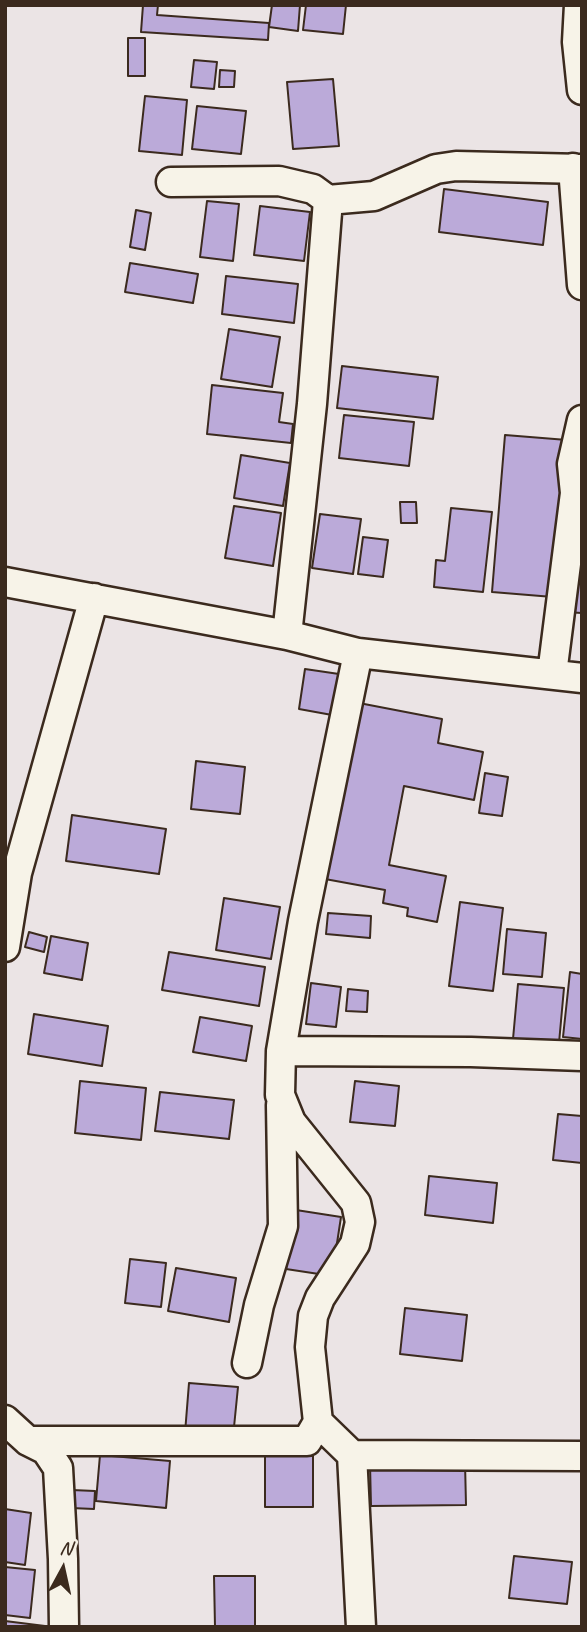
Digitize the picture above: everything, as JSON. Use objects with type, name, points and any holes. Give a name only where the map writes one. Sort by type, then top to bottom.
[{"type":"street","points":[[579,5],[577,42],[582,90]]},
{"type":"street","points":[[171,182],[279,181],[313,189],[328,200],[374,196],[436,169],[456,166],[577,169],[582,285]]},
{"type":"street","points":[[287,635],[312,404],[328,200]]},
{"type":"street","points":[[552,674],[575,493],[572,464],[582,420]]},
{"type":"street","points":[[5,582],[287,635],[358,653],[582,678]]},
{"type":"street","points":[[5,947],[17,873],[94,598]]},
{"type":"street","points":[[247,1363],[259,1305],[283,1226],[281,1051],[303,922],[358,653]]},
{"type":"street","points":[[281,1051],[471,1052],[582,1056]]},
{"type":"street","points":[[28,1441],[307,1441],[318,1422],[310,1347],[313,1316],[320,1298],[355,1244],[360,1222],[356,1203],[291,1122],[280,1095]]},
{"type":"street","points":[[5,1420],[28,1441],[46,1450],[58,1468],[64,1627]]},
{"type":"street","points":[[318,1422],[352,1455],[361,1627]]},
{"type":"street","points":[[352,1455],[582,1456]]},
{"type":"building","points":[[143,5],[158,5],[157,15],[269,23],[268,40],[141,32]]},
{"type":"building","points":[[272,5],[300,5],[298,31],[269,27]]},
{"type":"building","points":[[306,5],[346,5],[343,34],[303,30]]},
{"type":"building","points":[[128,38],[145,38],[145,76],[128,76]]},
{"type":"building","points":[[194,60],[217,62],[214,89],[191,87]]},
{"type":"building","points":[[220,70],[235,71],[234,87],[219,87]]},
{"type":"building","points":[[333,79],[339,146],[293,149],[287,82]]},
{"type":"building","points":[[145,96],[187,100],[182,155],[139,151]]},
{"type":"building","points":[[197,106],[246,111],[241,154],[192,149]]},
{"type":"building","points":[[444,189],[548,202],[543,245],[439,232]]},
{"type":"building","points":[[207,201],[239,204],[233,261],[200,257]]},
{"type":"building","points":[[260,206],[310,212],[304,261],[254,255]]},
{"type":"building","points":[[136,210],[151,213],[145,250],[130,247]]},
{"type":"building","points":[[130,263],[198,274],[193,303],[125,292]]},
{"type":"building","points":[[226,276],[298,284],[294,323],[222,314]]},
{"type":"building","points":[[229,329],[280,337],[272,387],[221,379]]},
{"type":"building","points":[[342,366],[438,377],[433,419],[337,408]]},
{"type":"building","points":[[212,385],[283,393],[279,422],[293,424],[291,443],[207,434]]},
{"type":"building","points":[[344,415],[414,422],[409,466],[339,458]]},
{"type":"building","points":[[505,435],[567,440],[553,597],[492,592]]},
{"type":"building","points":[[241,455],[290,463],[283,506],[234,498]]},
{"type":"building","points":[[582,463],[582,613],[565,612]]},
{"type":"building","points":[[400,502],[416,502],[417,523],[401,523]]},
{"type":"building","points":[[234,506],[281,513],[273,566],[225,558]]},
{"type":"building","points":[[451,508],[492,512],[483,592],[434,587],[436,560],[445,561]]},
{"type":"building","points":[[320,514],[361,519],[353,574],[312,568]]},
{"type":"building","points":[[363,537],[388,540],[383,577],[358,574]]},
{"type":"building","points":[[305,669],[339,674],[332,715],[299,709]]},
{"type":"building","points":[[359,703],[442,719],[438,743],[483,752],[474,800],[404,786],[389,865],[446,876],[437,922],[407,916],[408,908],[383,903],[385,890],[325,879]]},
{"type":"building","points":[[196,761],[245,767],[240,814],[191,809]]},
{"type":"building","points":[[485,773],[508,777],[502,816],[479,813]]},
{"type":"building","points":[[72,815],[166,829],[159,874],[66,861]]},
{"type":"building","points":[[224,898],[280,907],[271,959],[216,950]]},
{"type":"building","points":[[460,902],[503,908],[493,991],[449,986]]},
{"type":"building","points":[[328,913],[371,916],[370,938],[326,934]]},
{"type":"building","points":[[507,929],[546,933],[542,977],[503,974]]},
{"type":"building","points":[[29,932],[47,937],[44,952],[25,947]]},
{"type":"building","points":[[51,936],[88,943],[82,980],[44,973]]},
{"type":"building","points":[[169,952],[265,967],[259,1006],[162,990]]},
{"type":"building","points":[[570,972],[582,974],[582,1039],[563,1037]]},
{"type":"building","points":[[311,983],[341,987],[336,1027],[306,1024]]},
{"type":"building","points":[[518,984],[564,988],[559,1043],[513,1039]]},
{"type":"building","points":[[348,989],[368,991],[367,1012],[346,1011]]},
{"type":"building","points":[[34,1014],[108,1026],[102,1066],[28,1054]]},
{"type":"building","points":[[200,1017],[252,1026],[246,1061],[193,1052]]},
{"type":"building","points":[[80,1081],[146,1088],[141,1140],[75,1133]]},
{"type":"building","points":[[355,1081],[399,1086],[395,1126],[350,1122]]},
{"type":"building","points":[[160,1092],[234,1100],[229,1139],[155,1131]]},
{"type":"building","points":[[558,1114],[582,1116],[582,1163],[553,1160]]},
{"type":"building","points":[[429,1176],[497,1183],[493,1223],[425,1215]]},
{"type":"building","points":[[296,1210],[341,1217],[332,1276],[286,1269]]},
{"type":"building","points":[[130,1259],[166,1263],[161,1307],[125,1303]]},
{"type":"building","points":[[176,1268],[236,1278],[229,1322],[168,1311]]},
{"type":"building","points":[[405,1308],[467,1315],[462,1361],[400,1354]]},
{"type":"building","points":[[189,1383],[238,1387],[233,1437],[185,1433]]},
{"type":"building","points":[[100,1455],[170,1461],[166,1508],[96,1501]]},
{"type":"building","points":[[265,1456],[313,1456],[313,1507],[265,1507]]},
{"type":"building","points":[[465,1462],[466,1505],[371,1506],[370,1464]]},
{"type":"building","points":[[72,1490],[95,1491],[94,1509],[71,1508]]},
{"type":"building","points":[[5,1509],[31,1513],[25,1565],[5,1562]]},
{"type":"building","points":[[514,1556],[572,1562],[567,1604],[509,1598]]},
{"type":"building","points":[[5,1567],[35,1570],[30,1618],[5,1615]]},
{"type":"building","points":[[214,1576],[255,1576],[255,1627],[215,1627]]},
{"type":"building","points":[[5,1621],[53,1627],[5,1627]]}]
